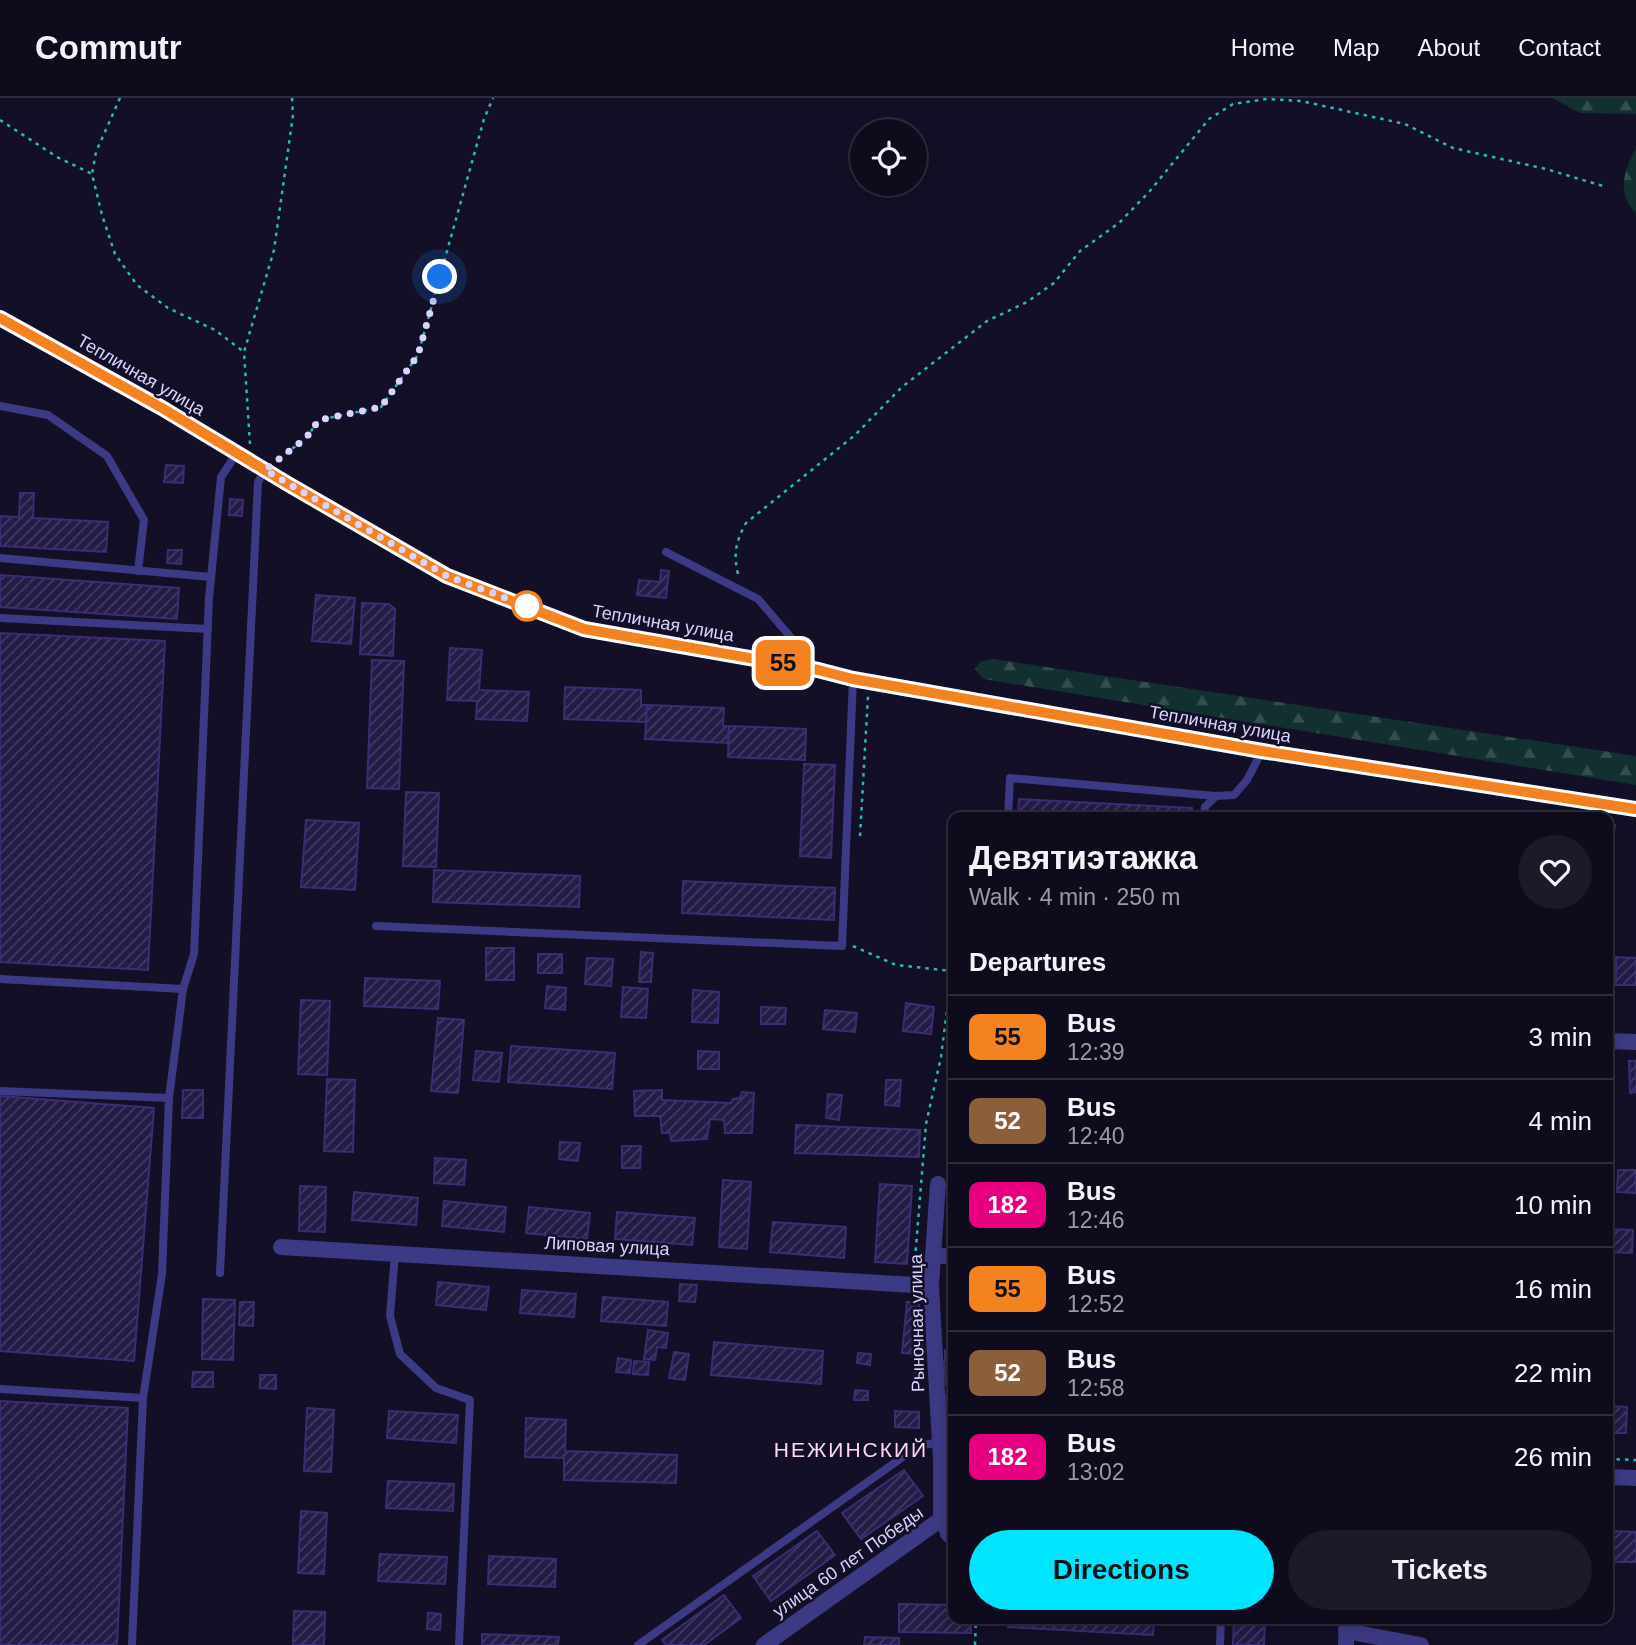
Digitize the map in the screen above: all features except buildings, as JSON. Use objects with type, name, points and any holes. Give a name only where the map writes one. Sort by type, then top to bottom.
[{"type":"street","name":"Тепличная улица","points":[[0,318],[447,576],[584,629],[818,670],[861,681],[1262,751],[1636,809]]},
{"type":"street","points":[[1613,1041],[1636,1042]]},
{"type":"street","name":"Рыночная улица","points":[[938,1184],[931,1286],[940,1442],[948,1460],[947,1515]]},
{"type":"street","name":"Липовая улица","points":[[281,1247],[931,1286]]},
{"type":"street","points":[[933,1256],[948,1256]]},
{"type":"street","points":[[1613,1477],[1636,1478]]},
{"type":"street","name":"улица 60 лет Победы","points":[[771,1643],[947,1515]]},
{"type":"street","points":[[1347,1632],[1421,1645]]},
{"type":"lane","points":[[0,406],[48,415],[107,456],[144,520],[138,570]]},
{"type":"lane","points":[[132,1645],[142,1398],[162,1274],[169,1098],[183,989],[194,954],[211,577],[222,477],[237,453]]},
{"type":"lane","points":[[220,1273],[258,466]]},
{"type":"lane","points":[[666,552],[758,599],[818,670]]},
{"type":"lane","points":[[0,558],[211,577]]},
{"type":"lane","points":[[0,618],[208,629]]},
{"type":"lane","points":[[376,926],[842,946],[861,681]]},
{"type":"lane","points":[[1008,812],[1010,778],[1216,796],[1234,795],[1247,780],[1262,751]]},
{"type":"lane","points":[[1204,812],[1205,807],[1216,796]]},
{"type":"lane","points":[[0,979],[183,989]]},
{"type":"lane","points":[[0,1091],[169,1098]]},
{"type":"lane","points":[[395,1253],[390,1317],[400,1354],[436,1388],[470,1400],[458,1645]]},
{"type":"lane","points":[[0,1389],[142,1398]]},
{"type":"lane","points":[[638,1645],[907,1454],[923,1445],[940,1442]]},
{"type":"lane","points":[[947,1515],[944,1535],[948,1539]]},
{"type":"lane","points":[[1220,1645],[1221,1624]]},
{"type":"path","points":[[120,98],[96,152],[92,174],[115,254],[137,285],[168,308],[215,330],[244,352]]},
{"type":"path","points":[[292,98],[293,115],[274,250],[244,352],[258,466],[306,438],[319,420],[381,407],[418,355],[484,120],[493,98]]},
{"type":"path","points":[[747,593],[734,561],[736,541],[746,523],[855,435],[913,379],[987,321],[1027,302],[1054,283],[1080,251],[1119,223],[1142,200],[1209,119],[1233,104],[1266,99],[1301,101],[1405,124],[1453,148],[1546,169],[1603,186]]},
{"type":"path","points":[[0,120],[57,158],[92,174]]},
{"type":"path","points":[[860,835],[861,681]]},
{"type":"path","points":[[842,946],[853,946],[896,965],[948,971]]},
{"type":"path","points":[[913,1284],[926,1125],[941,1057],[948,1002]]},
{"type":"path","points":[[1613,1459],[1636,1460]]},
{"type":"path","points":[[975,1645],[976,1624]]},
{"type":"green space","points":[[1552,98],[1636,98],[1636,114],[1580,113]]},
{"type":"green space","points":[[1636,149],[1636,213],[1626,198],[1624,182],[1625,173]]},
{"type":"green space","points":[[993,659],[1636,756],[1636,785],[983,679],[975,669],[981,661]]},
{"type":"bus line","name":"55","points":[[0,318],[162,408],[447,576],[584,629],[1262,751],[1636,809]]},
{"type":"district","name":"НЕЖИНСКИЙ","points":[[851,1450]]},
{"type":"route","points":[[440,277],[418,355],[381,407],[319,420],[306,438],[265,470],[447,576],[527,606]]}]
